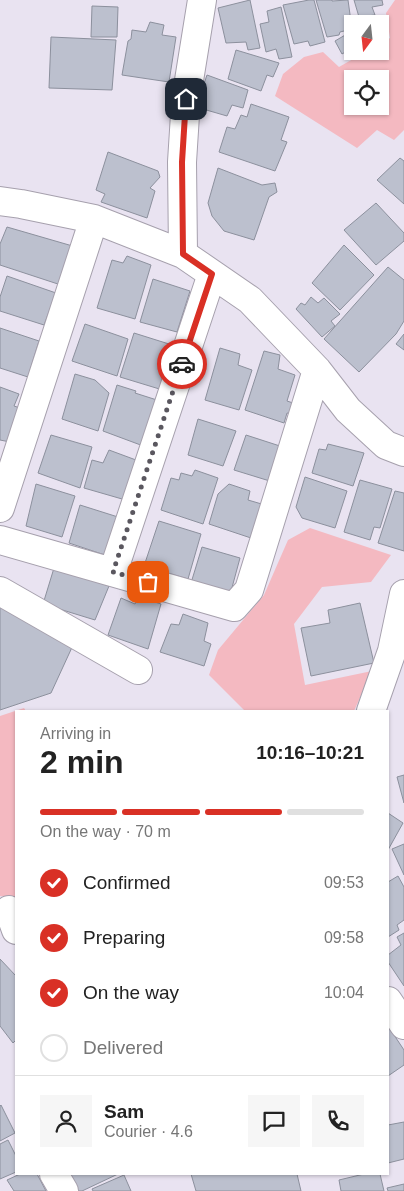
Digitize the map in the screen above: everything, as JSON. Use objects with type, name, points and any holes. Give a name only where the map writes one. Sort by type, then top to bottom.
[{"type":"street","points":[[183,254],[182,162],[186,99],[202,0]]},
{"type":"street","points":[[0,201],[94,219],[183,254],[250,300],[317,370],[348,410],[386,444],[404,452]]},
{"type":"street","points":[[0,508],[94,219]]},
{"type":"street","points":[[113,572],[212,274]]},
{"type":"street","points":[[0,540],[234,607],[249,590],[317,370]]},
{"type":"street","points":[[0,591],[138,670]]},
{"type":"street","points":[[371,710],[392,651],[404,594]]},
{"type":"street","points":[[389,1002],[404,1025]]},
{"type":"street","points":[[55,1175],[64,1191]]},
{"type":"shaded area","points":[[395,0],[404,0],[404,130],[394,140],[377,130],[357,148],[275,96],[283,74],[304,57],[323,52],[339,67],[351,60],[389,60],[389,15],[386,15]]},
{"type":"shaded area","points":[[310,528],[391,555],[371,582],[322,587],[294,624],[305,685],[372,671],[354,710],[244,710],[209,675],[218,650],[264,595],[288,540]]},
{"type":"shaded area","points":[[15,711],[15,898],[0,896],[0,716]]},
{"type":"building","points":[[250,0],[260,48],[248,50],[246,42],[226,43],[218,8]]},
{"type":"building","points":[[314,0],[325,42],[310,46],[308,41],[294,44],[283,5]]},
{"type":"building","points":[[316,0],[348,0],[350,15],[344,15],[344,31],[340,32],[339,35],[327,37]]},
{"type":"building","points":[[354,0],[382,0],[383,5],[372,7],[375,15],[358,15]]},
{"type":"building","points":[[92,6],[118,7],[117,37],[91,37]]},
{"type":"building","points":[[281,7],[292,57],[279,59],[276,49],[266,52],[260,24],[269,22],[267,11]]},
{"type":"building","points":[[150,22],[164,25],[162,35],[176,37],[169,82],[122,75],[128,41],[131,39],[132,30],[146,32]]},
{"type":"building","points":[[344,36],[344,53],[342,54],[335,41]]},
{"type":"building","points":[[51,37],[116,40],[112,90],[49,88]]},
{"type":"building","points":[[236,50],[279,63],[273,77],[267,75],[261,91],[228,79]]},
{"type":"building","points":[[207,75],[248,90],[243,108],[232,105],[227,116],[196,107]]},
{"type":"building","points":[[251,104],[289,117],[281,140],[287,142],[275,171],[219,152],[227,127],[235,129],[241,115],[247,117]]},
{"type":"building","points":[[108,152],[158,171],[160,177],[150,188],[155,191],[147,218],[101,202],[105,194],[96,190]]},
{"type":"building","points":[[400,158],[404,161],[404,204],[377,180]]},
{"type":"building","points":[[218,168],[262,185],[275,183],[277,192],[269,197],[254,240],[224,231],[212,216],[208,203]]},
{"type":"building","points":[[376,203],[404,233],[404,241],[376,265],[344,230]]},
{"type":"building","points":[[7,227],[76,247],[64,286],[0,265],[0,244]]},
{"type":"building","points":[[344,245],[374,275],[340,310],[312,283]]},
{"type":"building","points":[[127,256],[151,265],[135,319],[97,308],[112,260],[123,263]]},
{"type":"building","points":[[388,267],[404,280],[404,321],[396,334],[359,372],[324,339]]},
{"type":"building","points":[[7,276],[56,293],[44,325],[0,311],[0,297]]},
{"type":"building","points":[[153,279],[190,291],[177,332],[140,322]]},
{"type":"building","points":[[311,297],[318,303],[324,298],[340,314],[331,321],[335,326],[322,337],[296,309],[301,303],[305,305]]},
{"type":"building","points":[[85,324],[128,339],[117,376],[72,361]]},
{"type":"building","points":[[0,328],[39,341],[28,377],[0,368]]},
{"type":"building","points":[[134,333],[169,344],[162,376],[169,380],[166,391],[120,377]]},
{"type":"building","points":[[404,334],[404,350],[396,344]]},
{"type":"building","points":[[220,348],[240,354],[238,365],[252,370],[239,410],[205,400]]},
{"type":"building","points":[[264,351],[280,355],[278,369],[295,375],[287,401],[296,404],[293,414],[287,413],[284,423],[245,410]]},
{"type":"building","points":[[75,374],[95,380],[109,393],[98,431],[62,419]]},
{"type":"building","points":[[117,385],[160,401],[146,447],[103,431]]},
{"type":"building","points":[[0,387],[19,394],[14,406],[20,408],[10,442],[0,440]]},
{"type":"building","points":[[198,419],[236,431],[223,466],[188,455]]},
{"type":"building","points":[[51,435],[92,447],[80,488],[38,473]]},
{"type":"building","points":[[246,435],[283,447],[273,482],[234,470]]},
{"type":"building","points":[[328,444],[364,453],[353,486],[312,473],[319,449],[326,450]]},
{"type":"building","points":[[109,450],[136,460],[129,501],[84,488],[92,460],[103,463]]},
{"type":"building","points":[[195,470],[218,478],[203,524],[161,510],[171,478],[179,480],[181,473],[192,476]]},
{"type":"building","points":[[305,477],[347,491],[335,528],[302,518],[296,507]]},
{"type":"building","points":[[360,480],[392,489],[380,528],[374,527],[370,540],[344,532]]},
{"type":"building","points":[[36,484],[75,496],[62,537],[26,526]]},
{"type":"building","points":[[229,484],[250,491],[248,500],[265,505],[254,539],[209,524],[218,494]]},
{"type":"building","points":[[395,491],[404,493],[404,551],[378,543]]},
{"type":"building","points":[[80,505],[118,517],[105,555],[69,543]]},
{"type":"building","points":[[159,521],[201,534],[188,579],[144,566]]},
{"type":"building","points":[[202,547],[240,558],[230,595],[191,583]]},
{"type":"building","points":[[54,568],[109,586],[95,620],[43,604]]},
{"type":"building","points":[[139,597],[161,604],[148,649],[108,635],[121,598],[135,604]]},
{"type":"building","points":[[360,603],[374,663],[311,676],[301,628],[330,623],[328,610]]},
{"type":"building","points":[[0,607],[74,643],[51,693],[0,710]]},
{"type":"building","points":[[183,614],[208,623],[204,641],[211,644],[204,666],[160,652],[171,624],[179,625]]},
{"type":"building","points":[[404,775],[404,803],[397,777]]},
{"type":"building","points":[[389,814],[403,823],[389,848]]},
{"type":"building","points":[[404,844],[404,875],[392,849]]},
{"type":"building","points":[[398,876],[404,887],[404,920],[397,925],[399,930],[389,936],[389,881]]},
{"type":"building","points":[[404,933],[404,986],[389,964],[389,954],[401,945],[397,937]]},
{"type":"building","points":[[0,959],[15,975],[15,1041],[13,1043],[0,1026]]},
{"type":"building","points":[[389,1028],[404,1050],[404,1065],[389,1075]]},
{"type":"building","points":[[0,1106],[15,1133],[0,1141]]},
{"type":"building","points":[[404,1122],[404,1159],[389,1163],[389,1125]]},
{"type":"building","points":[[8,1140],[15,1154],[15,1172],[0,1179],[0,1144]]},
{"type":"building","points":[[18,1175],[38,1175],[46,1191],[14,1191],[7,1180]]},
{"type":"building","points":[[68,1175],[116,1175],[82,1191],[76,1191]]},
{"type":"building","points":[[124,1175],[131,1191],[93,1191],[92,1189]]},
{"type":"building","points":[[191,1175],[297,1175],[301,1191],[196,1191]]},
{"type":"building","points":[[360,1175],[380,1175],[384,1191],[341,1191],[339,1180]]},
{"type":"building","points":[[404,1184],[404,1191],[388,1191],[387,1188]]},
{"type":"way so far","points":[[148,582],[113,572],[182,364]]},
{"type":"route","points":[[182,364],[212,274],[183,254],[182,162],[186,99]]}]
